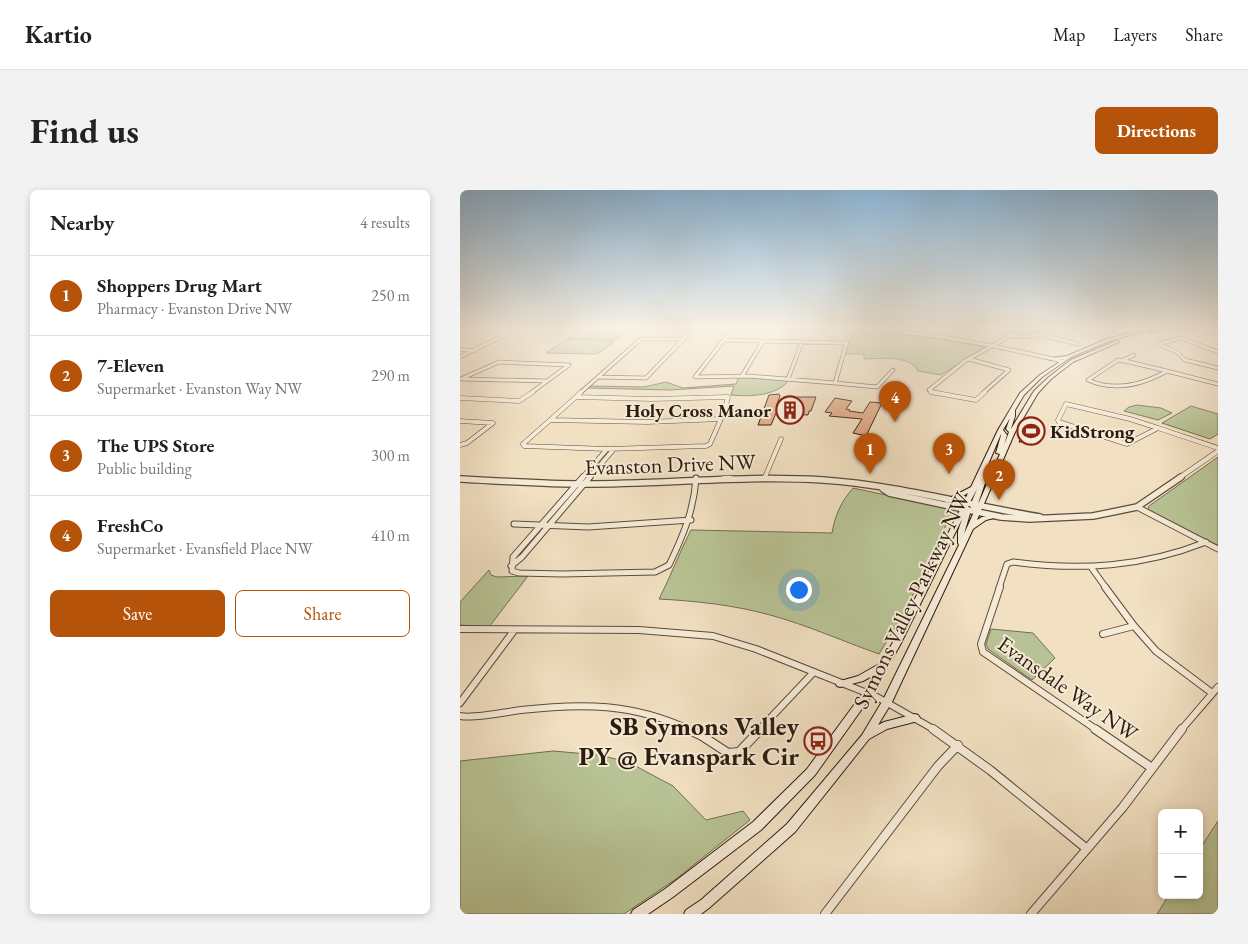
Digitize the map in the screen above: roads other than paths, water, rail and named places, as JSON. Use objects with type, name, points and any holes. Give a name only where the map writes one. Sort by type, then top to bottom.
[{"type":"main road","name":"Symons Valley Parkway NW","points":[[690,914],[705,904],[791,828],[865,738],[887,702],[970,528],[972,489],[981,474],[1000,430],[1013,408],[1031,384],[1066,362]]},
{"type":"main road","name":"Symons Valley Parkway NW","points":[[637,914],[669,893],[757,826],[811,772],[868,693],[896,646],[971,508],[998,466],[1012,432],[1027,404],[1063,363]]},
{"type":"main road","points":[[1012,432],[1008,430],[1013,416],[1013,408]]},
{"type":"main road","points":[[998,466],[998,458],[1004,435],[1000,430]]},
{"type":"main road","points":[[961,546],[962,531],[984,477],[981,474]]},
{"type":"main road","points":[[947,501],[972,489]]},
{"type":"main road","points":[[970,528],[984,518],[996,516]]},
{"type":"main road","points":[[840,684],[860,679],[884,665]]},
{"type":"main road","points":[[865,738],[884,726],[915,718]]},
{"type":"street","points":[[460,398],[523,400],[569,365],[499,362],[461,378]]},
{"type":"street","points":[[575,397],[628,399],[728,397],[710,444],[706,446],[614,449],[524,446],[523,444],[575,397],[616,362]]},
{"type":"street","points":[[599,377],[646,378],[661,362]]},
{"type":"street","points":[[706,362],[695,376],[742,376],[877,387],[893,370]]},
{"type":"street","points":[[742,376],[751,362]]},
{"type":"street","points":[[788,379],[795,362]]},
{"type":"street","points":[[835,383],[840,362]]},
{"type":"street","points":[[964,362],[954,368],[929,390],[932,393],[976,400],[1009,370],[979,362]]},
{"type":"street","points":[[1058,362],[1063,363]]},
{"type":"street","points":[[1091,382],[1088,380],[1115,362]]},
{"type":"street","points":[[1130,362],[1218,384]]},
{"type":"street","points":[[1192,362],[1218,368]]},
{"type":"street","points":[[1085,386],[1091,382],[1111,384],[1144,383],[1167,371]]},
{"type":"street","points":[[461,378],[547,381]]},
{"type":"street","points":[[1158,428],[1127,444],[1058,420],[1066,404],[1071,404],[1107,412],[1158,428],[1218,449]]},
{"type":"street","points":[[550,420],[647,422],[721,419]]},
{"type":"street","points":[[460,421],[493,423],[467,443],[460,445]]},
{"type":"street","points":[[765,478],[781,439]]},
{"type":"street","points":[[607,449],[513,557],[512,570],[521,573],[660,571],[669,565],[691,520],[695,502],[696,478]]},
{"type":"street","points":[[512,566],[522,557],[614,449]]},
{"type":"street","points":[[971,508],[1040,517],[1093,516],[1137,507],[1218,449]]},
{"type":"street","name":"Evanston Drive NW","points":[[460,479],[585,484],[696,478],[824,480],[892,489],[971,508]]},
{"type":"street","name":"Evanston Drive NW","points":[[881,488],[890,493],[971,508]]},
{"type":"street","points":[[1137,507],[1218,549]]},
{"type":"street","points":[[971,508],[996,516],[1029,519],[1040,517]]},
{"type":"street","points":[[514,524],[612,526],[691,520]]},
{"type":"street","name":"Evansdale Way NW","points":[[1152,768],[983,652],[981,648],[1007,564],[1013,562],[1056,567],[1091,567],[1156,559],[1186,551],[1206,542]]},
{"type":"street","points":[[1091,567],[1134,626],[1156,651],[1215,690]]},
{"type":"street","points":[[1102,634],[1134,626]]},
{"type":"street","points":[[460,629],[513,632],[637,629],[700,635],[753,647],[840,684],[868,693],[915,718],[958,745],[1087,849]]},
{"type":"street","points":[[460,703],[513,632]]},
{"type":"street","points":[[460,716],[562,706],[592,705],[634,710],[668,720],[702,736],[728,753],[739,752],[813,672]]},
{"type":"street","name":"Evansdale Way NW","points":[[1031,914],[1123,806],[1215,690]]},
{"type":"street","points":[[825,914],[938,766],[958,745]]},
{"type":"place","name":"Holy Cross Manor","points":[[790,410]]},
{"type":"place","name":"FreshCo","points":[[895,422]]},
{"type":"place","name":"KidStrong","points":[[1031,431]]},
{"type":"place","name":"Shoppers Drug Mart","points":[[870,474]]},
{"type":"place","name":"The UPS Store","points":[[949,474]]},
{"type":"place","name":"7-Eleven","points":[[999,500]]},
{"type":"place","name":"SB Symons Valley PY @ Evanspark Cir","points":[[818,741]]}]
